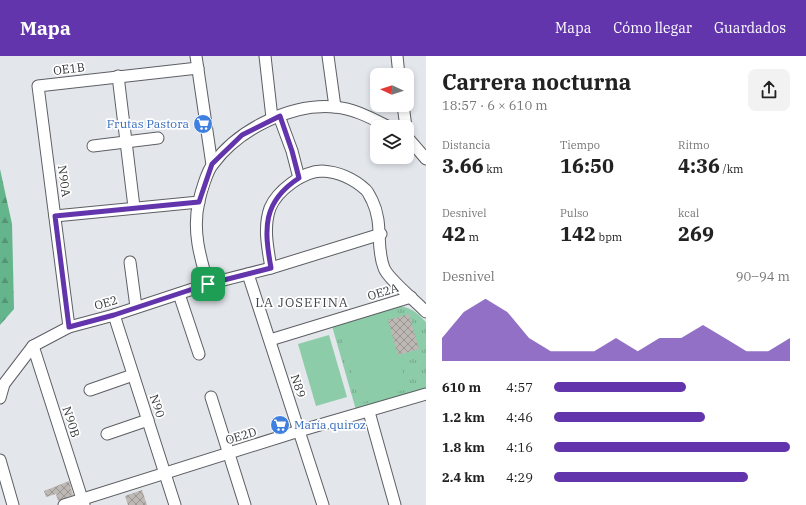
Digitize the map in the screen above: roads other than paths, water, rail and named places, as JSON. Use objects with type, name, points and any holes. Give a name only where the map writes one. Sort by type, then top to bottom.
[{"type":"street","points":[[196,56],[212,164]]},
{"type":"street","points":[[265,56],[276,117],[292,151],[299,178]]},
{"type":"street","points":[[328,56],[335,107]]},
{"type":"street","points":[[397,56],[398,68]]},
{"type":"street","name":"OE1B","points":[[38,86],[198,68]]},
{"type":"street","points":[[118,76],[134,207]]},
{"type":"street","name":"N90A","points":[[38,86],[69,327]]},
{"type":"street","points":[[208,284],[196,239],[199,202],[212,164],[242,135],[276,117],[301,109],[335,107],[361,112],[376,120]]},
{"type":"street","points":[[93,146],[158,138]]},
{"type":"street","points":[[414,145],[426,159]]},
{"type":"street","points":[[271,268],[266,239],[270,208],[284,188],[299,178],[321,171],[348,177],[367,191],[378,213],[381,234],[380,254],[384,269],[426,312]]},
{"type":"street","points":[[55,216],[134,207],[199,202]]},
{"type":"street","name":"OE2","points":[[0,398],[4,384],[33,346],[69,327],[114,315],[208,284],[271,268],[381,234]]},
{"type":"street","points":[[130,262],[136,307]]},
{"type":"street","name":"N89","points":[[248,274],[323,505]]},
{"type":"street","points":[[179,294],[199,354]]},
{"type":"street","name":"OE2A","points":[[270,340],[411,297]]},
{"type":"street","name":"N90","points":[[114,315],[175,505]]},
{"type":"street","name":"N90B","points":[[33,346],[83,502]]},
{"type":"street","points":[[90,390],[133,375]]},
{"type":"street","name":"OE2D","points":[[64,505],[83,502],[228,453],[426,394]]},
{"type":"street","points":[[211,397],[245,505]]},
{"type":"street","points":[[369,412],[395,505]]},
{"type":"street","points":[[107,434],[148,420]]},
{"type":"street","points":[[0,460],[13,505]]},
{"type":"place","name":"Frutas Pastora","points":[[203,124]]},
{"type":"place","name":"María quiroz","points":[[280,425]]},
{"type":"district","name":"LA JOSEFINA","points":[[302,302]]}]
